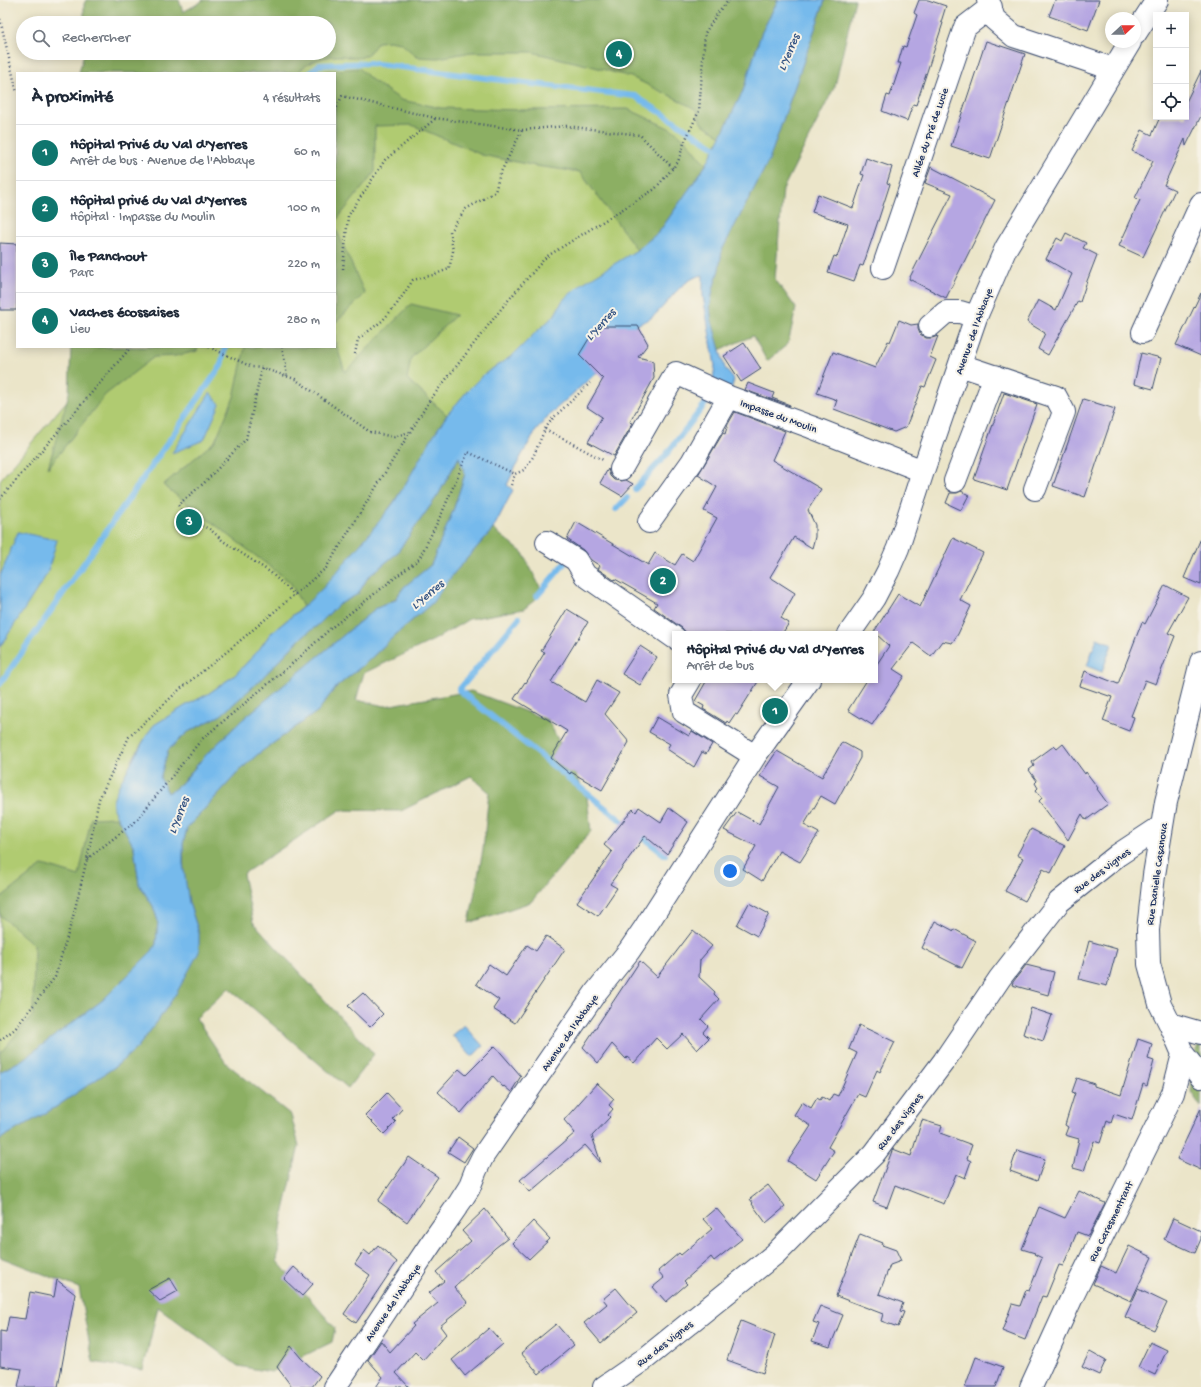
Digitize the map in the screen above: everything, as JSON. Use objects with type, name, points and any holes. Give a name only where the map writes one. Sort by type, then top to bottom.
[{"type":"street","points":[[1141,25],[1157,0]]},
{"type":"street","points":[[990,4],[994,19],[1014,36],[1113,68]]},
{"type":"street","name":"Allée du Pré de Lucie","points":[[883,268],[965,27],[990,4]]},
{"type":"street","name":"Avenue de l'Abbaye","points":[[851,631],[874,598],[898,548],[976,317],[1006,248],[1126,48]]},
{"type":"street","points":[[1143,332],[1201,204]]},
{"type":"street","points":[[930,326],[946,312],[960,312],[976,317]]},
{"type":"street","points":[[960,365],[1056,397],[1064,412],[1035,489]]},
{"type":"street","points":[[621,470],[676,373],[729,397]]},
{"type":"street","points":[[955,481],[995,376]]},
{"type":"street","name":"Impasse du Moulin","points":[[649,522],[692,462],[729,397],[812,427],[923,471]]},
{"type":"street","points":[[547,542],[576,560],[585,575],[672,636]]},
{"type":"street","name":"Rue Danielle Casanova","points":[[1201,662],[1166,802],[1154,875],[1148,930],[1149,964],[1160,1004],[1183,1054],[1201,1077]]},
{"type":"street","points":[[688,683],[681,695],[684,712],[759,751]]},
{"type":"street","name":"Avenue de l'Abbaye","points":[[335,1387],[469,1188],[483,1156],[596,992],[629,951],[759,751],[807,683]]},
{"type":"street","points":[[732,724],[759,751]]},
{"type":"street","name":"Rue des Vignes","points":[[604,1387],[646,1358],[775,1254],[874,1154],[944,1061],[1000,978],[1059,902],[1118,855],[1162,826]]},
{"type":"street","points":[[1170,1024],[1201,1033]]},
{"type":"street","name":"Rue Caresmentrant","points":[[1031,1387],[1073,1295],[1173,1093],[1183,1054]]},
{"type":"path","points":[[0,1040],[15,1029],[55,977],[73,917],[99,799],[129,737],[179,690],[326,568],[430,400],[505,304],[546,257],[655,189],[678,162],[684,143],[699,111],[705,33],[718,11],[729,0]]},
{"type":"path","points":[[0,19],[16,89]]},
{"type":"path","points":[[336,109],[342,96],[435,118],[522,130],[566,126],[640,135],[673,168]]},
{"type":"path","points":[[343,269],[348,216],[385,160],[435,118]]},
{"type":"path","points":[[355,354],[358,339],[382,321],[397,304],[413,280],[449,269],[453,251],[450,231],[466,209],[495,192],[500,174],[522,130]]},
{"type":"path","points":[[0,499],[130,348]]},
{"type":"path","points":[[211,348],[252,367],[262,368],[295,378],[370,432],[394,437],[410,432]]},
{"type":"path","points":[[282,348],[287,376]]},
{"type":"path","points":[[262,368],[246,439],[204,483],[178,505],[189,519],[211,530],[223,541],[270,572],[295,595]]},
{"type":"path","points":[[511,485],[515,474],[524,470],[533,457],[545,429],[553,418],[590,383]]},
{"type":"path","points":[[545,429],[621,470]]},
{"type":"path","points":[[87,859],[136,821],[202,738],[299,658],[330,628],[419,559],[442,513],[468,452],[515,474]]},
{"type":"green space","points":[[86,0],[179,0],[183,12],[202,0],[778,0],[761,34],[743,91],[721,136],[701,123],[697,110],[631,77],[532,52],[472,52],[438,58],[417,57],[401,43],[389,41],[378,42],[369,53],[360,58],[336,56],[336,16],[84,16],[84,4]]},
{"type":"green space","points":[[247,0],[782,0],[739,104],[706,165],[659,232],[637,250],[563,300],[554,316],[512,356],[484,374],[447,415],[312,599],[270,634],[258,651],[235,675],[208,694],[154,725],[148,733],[133,758],[113,801],[134,847],[0,1072],[0,480],[113,348],[336,348],[336,72],[252,72],[301,60],[336,60],[336,16],[304,16]]},
{"type":"green space","points":[[825,0],[855,0],[835,86],[783,189],[775,279],[796,308],[788,344],[767,361],[753,336],[719,350],[711,318],[710,307],[722,250],[769,160]]},
{"type":"green space","points":[[82,60],[316,60],[302,68],[299,72],[79,72]]},
{"type":"green space","points":[[359,68],[372,80],[401,100],[441,108],[523,110],[628,109],[675,131],[689,143],[706,165],[659,232],[637,250],[580,172],[536,166],[482,155],[412,125],[375,126],[375,172],[336,221],[336,72],[325,72]]},
{"type":"green space","points":[[336,229],[365,294],[336,322]]},
{"type":"green space","points":[[411,304],[456,315],[411,358],[407,379],[447,415],[406,483],[380,521],[334,576],[303,607],[290,582],[163,485],[215,441],[234,397],[245,348],[336,348],[336,344],[345,372]]},
{"type":"green space","points":[[71,348],[198,348],[197,351],[175,356],[154,357],[105,395],[48,468],[69,393]]},
{"type":"green space","points":[[459,457],[465,474],[453,511],[431,565],[404,587],[394,600],[375,609],[242,720],[206,755],[184,780],[168,793],[160,778],[168,750],[188,732],[221,715],[256,684],[303,636],[318,625],[338,605],[358,594],[368,577],[396,554],[438,495]]},
{"type":"green space","points":[[493,529],[523,553],[543,593],[524,609],[469,619],[434,640],[364,673],[356,700],[385,706],[471,691],[548,720],[587,797],[591,831],[531,902],[469,923],[483,850],[489,792],[471,776],[401,811],[340,810],[243,874],[253,922],[374,1054],[348,1088],[229,988],[196,1018],[226,1063],[291,1115],[299,1146],[283,1215],[277,1261],[335,1328],[332,1342],[271,1372],[238,1366],[158,1307],[143,1370],[93,1362],[79,1288],[0,1257],[0,1139],[56,1107],[116,1066],[137,1048],[177,992],[184,978],[199,933],[189,903],[184,877],[183,844],[187,828],[241,769],[258,754],[318,711],[335,688],[367,662],[432,603],[454,573]]},
{"type":"green space","points":[[116,817],[126,830],[134,847],[139,884],[153,906],[158,921],[156,944],[153,951],[103,1000],[22,1060],[0,1072],[0,1053],[33,1015],[34,945],[0,915],[0,898],[43,865],[79,876],[91,818]]},
{"type":"green space","points":[[1201,1044],[1201,1107],[1191,1092],[1195,1053]]},
{"type":"water","name":"L'Yerres","points":[[778,0],[825,0],[769,160],[722,250],[710,307],[711,318],[725,368],[734,380],[731,390],[713,379],[715,366],[703,296],[703,275],[695,277],[681,287],[651,318],[635,326],[634,335],[611,363],[596,373],[548,416],[535,432],[507,485],[513,490],[493,529],[454,573],[432,603],[367,662],[335,688],[318,711],[258,754],[241,769],[187,828],[183,844],[183,864],[189,903],[199,933],[199,952],[177,992],[137,1048],[116,1066],[56,1107],[0,1139],[0,1072],[22,1060],[103,1000],[152,951],[156,944],[158,921],[153,906],[139,884],[134,847],[113,809],[113,801],[118,787],[148,733],[154,725],[208,694],[235,675],[258,651],[270,634],[303,607],[324,587],[393,504],[447,415],[484,374],[512,356],[554,316],[563,300],[583,283],[637,250],[659,232],[706,165],[721,136],[743,91],[761,34]],"holes":[[[459,457],[465,474],[453,511],[431,565],[404,587],[395,600],[375,609],[242,720],[206,755],[184,781],[168,793],[160,778],[168,750],[188,732],[221,715],[256,684],[303,636],[318,625],[338,605],[358,594],[368,577],[396,554],[438,495]]]},
{"type":"water","points":[[210,393],[220,404],[204,440],[172,453]]},
{"type":"water","points":[[18,532],[57,540],[47,574],[0,647],[0,576]]},
{"type":"water","points":[[1097,638],[1112,644],[1102,672],[1087,666]]},
{"type":"water","points":[[464,1025],[483,1046],[472,1057],[452,1035]]},
{"type":"building","points":[[919,0],[928,0],[946,6],[941,22],[943,23],[916,105],[913,104],[907,121],[882,111],[887,95],[890,96],[901,63],[898,63],[903,46],[906,47],[917,15],[914,13]]},
{"type":"building","points":[[1055,0],[1099,0],[1088,30],[1049,16]]},
{"type":"building","points":[[986,41],[1025,54],[990,159],[951,146]]},
{"type":"building","points":[[1201,71],[1201,116],[1186,146],[1185,139],[1164,185],[1175,190],[1143,257],[1119,246],[1140,200],[1135,198],[1153,161],[1132,151],[1142,130],[1152,135],[1159,120],[1189,120],[1189,96]]},
{"type":"building","points":[[866,158],[892,167],[887,183],[890,184],[863,266],[860,265],[854,281],[828,272],[834,256],[837,257],[848,224],[812,212],[818,194],[853,208],[864,175],[861,174]]},
{"type":"building","points":[[931,167],[995,200],[946,298],[909,279],[952,194],[925,183]]},
{"type":"building","points":[[1066,233],[1086,243],[1083,248],[1097,255],[1080,302],[1078,301],[1048,355],[1038,349],[1045,333],[1027,322],[1038,300],[1056,310],[1072,274],[1046,259],[1057,238],[1062,241]]},
{"type":"building","points":[[0,243],[16,244],[16,310],[0,310]]},
{"type":"building","points":[[1201,293],[1201,356],[1176,345]]},
{"type":"building","points":[[899,320],[911,325],[918,324],[920,334],[926,338],[938,336],[930,357],[936,360],[925,387],[922,386],[906,427],[894,432],[834,409],[837,400],[817,393],[833,352],[875,368],[888,341],[890,342]]},
{"type":"building","points":[[603,326],[638,326],[648,344],[638,357],[653,361],[654,378],[630,422],[633,423],[614,456],[588,442],[602,417],[587,407],[603,379],[579,355],[590,337],[595,337]]},
{"type":"building","points":[[744,343],[761,369],[741,382],[724,356]]},
{"type":"building","points":[[1141,353],[1161,358],[1153,389],[1134,384]]},
{"type":"building","points":[[748,383],[774,393],[772,398],[790,406],[745,390]]},
{"type":"building","points":[[1004,393],[1037,404],[1007,490],[974,479]]},
{"type":"building","points":[[1083,399],[1115,409],[1085,497],[1053,486]]},
{"type":"building","points":[[735,412],[785,431],[772,460],[821,489],[808,510],[815,525],[815,537],[812,548],[794,537],[770,577],[795,593],[781,618],[789,623],[784,631],[684,631],[654,608],[657,603],[615,579],[614,580],[598,569],[600,566],[591,560],[583,550],[567,539],[576,522],[648,565],[655,553],[675,565],[682,554],[693,561],[717,518],[704,511],[717,487],[698,475],[723,433],[725,434],[728,424]]},
{"type":"building","points":[[608,469],[610,476],[614,480],[626,480],[633,484],[622,496],[600,483]]},
{"type":"building","points":[[961,491],[969,495],[961,510],[946,503],[950,493],[957,493]]},
{"type":"building","points":[[953,538],[983,553],[960,600],[971,606],[958,634],[952,643],[942,641],[931,656],[913,643],[893,669],[904,676],[872,725],[848,710],[865,683],[878,683],[878,662],[889,646],[878,636],[878,631],[875,631],[898,594],[920,607]]},
{"type":"building","points":[[1201,538],[1201,585],[1184,578]]},
{"type":"building","points":[[1165,585],[1188,597],[1168,633],[1175,636],[1156,684],[1145,680],[1131,716],[1134,717],[1129,731],[1103,721],[1112,697],[1080,686],[1085,671],[1118,684],[1142,622],[1145,624]]},
{"type":"building","points":[[567,609],[588,622],[551,682],[585,702],[597,680],[619,693],[605,714],[629,742],[602,790],[571,772],[570,774],[551,758],[567,731],[514,699],[525,682],[526,683],[545,652],[541,651]]},
{"type":"building","points":[[640,646],[657,657],[640,685],[622,674]]},
{"type":"building","points":[[705,683],[757,683],[737,715],[735,714],[729,723],[727,721],[726,723],[703,709],[704,706],[695,701]]},
{"type":"building","points":[[657,717],[689,736],[692,731],[712,744],[706,754],[702,752],[694,767],[667,749],[670,744],[649,732]]},
{"type":"building","points":[[842,742],[860,752],[860,758],[835,804],[821,796],[804,825],[819,833],[800,862],[779,851],[762,881],[743,869],[756,846],[724,830],[737,812],[759,824],[779,787],[760,776],[777,751],[822,777]]},
{"type":"building","points":[[1063,744],[1085,774],[1086,772],[1098,788],[1097,789],[1108,804],[1086,820],[1082,814],[1068,840],[1039,801],[1042,798],[1036,790],[1038,788],[1035,783],[1037,781],[1029,770],[1034,766],[1032,762],[1054,746],[1057,749]]},
{"type":"building","points":[[639,807],[661,822],[669,808],[688,822],[667,854],[645,836],[610,884],[617,888],[598,916],[577,902],[612,852],[604,845],[633,809],[636,812]]},
{"type":"building","points":[[1031,829],[1065,846],[1051,873],[1043,869],[1025,901],[1005,891],[1023,858],[1017,855]]},
{"type":"building","points":[[749,903],[769,914],[757,936],[737,925]]},
{"type":"building","points":[[935,921],[976,941],[962,968],[922,948]]},
{"type":"building","points":[[693,930],[712,946],[700,960],[699,977],[715,992],[714,994],[719,999],[701,1019],[708,1026],[703,1032],[709,1038],[697,1050],[683,1034],[667,1049],[656,1038],[634,1063],[627,1057],[626,1059],[612,1044],[598,1063],[583,1047],[640,961],[657,977]]},
{"type":"building","points":[[546,936],[565,949],[515,1023],[493,1009],[499,1000],[476,984],[489,964],[506,976],[527,945],[536,951]]},
{"type":"building","points":[[1089,941],[1117,949],[1107,986],[1079,979]]},
{"type":"building","points":[[1026,965],[1054,972],[1048,995],[1012,985]]},
{"type":"building","points":[[363,993],[383,1014],[370,1027],[348,1006]]},
{"type":"building","points":[[1031,1008],[1052,1015],[1043,1041],[1023,1034]]},
{"type":"building","points":[[859,1025],[895,1042],[880,1072],[877,1070],[865,1097],[858,1094],[828,1147],[834,1151],[816,1179],[788,1161],[811,1126],[794,1115],[802,1102],[811,1108],[817,1098],[820,1100],[822,1097],[829,1101],[833,1094],[838,1096],[857,1053],[849,1049]]},
{"type":"building","points":[[1138,1039],[1152,1044],[1148,1059],[1154,1061],[1147,1086],[1143,1084],[1132,1120],[1114,1114],[1111,1123],[1107,1121],[1100,1143],[1094,1141],[1084,1171],[1073,1168],[1079,1139],[1065,1135],[1068,1127],[1065,1125],[1075,1093],[1072,1092],[1077,1078],[1094,1084],[1094,1086],[1121,1095]]},
{"type":"building","points":[[495,1046],[521,1076],[511,1092],[504,1086],[503,1087],[493,1076],[461,1113],[438,1092],[459,1069],[466,1075]]},
{"type":"building","points":[[597,1083],[614,1099],[609,1105],[613,1109],[608,1115],[610,1117],[592,1136],[601,1163],[585,1145],[530,1192],[520,1180],[575,1133],[564,1120]]},
{"type":"building","points":[[387,1093],[402,1109],[393,1119],[396,1122],[384,1134],[365,1115]]},
{"type":"building","points":[[1201,1108],[1201,1170],[1177,1159]]},
{"type":"building","points":[[922,1120],[942,1126],[940,1133],[972,1145],[967,1159],[971,1161],[965,1178],[956,1174],[944,1204],[895,1185],[887,1207],[873,1202],[893,1149],[911,1156]]},
{"type":"building","points":[[458,1137],[473,1148],[464,1162],[448,1152]]},
{"type":"building","points":[[1017,1150],[1045,1159],[1037,1181],[1010,1171]]},
{"type":"building","points":[[409,1157],[438,1177],[407,1222],[378,1201]]},
{"type":"building","points":[[768,1185],[785,1207],[766,1223],[750,1199]]},
{"type":"building","points":[[1079,1191],[1105,1203],[1088,1236],[1077,1232],[1063,1266],[1059,1265],[1046,1297],[1042,1296],[1025,1340],[1002,1331],[1012,1304],[1020,1306],[1026,1290],[1029,1291],[1042,1258],[1034,1254],[1035,1253],[1022,1249],[1039,1207],[1065,1218]]},
{"type":"building","points":[[716,1208],[742,1239],[714,1261],[711,1257],[684,1281],[687,1284],[666,1302],[653,1287],[664,1278],[658,1271],[679,1253],[681,1255],[712,1229],[703,1219]]},
{"type":"building","points":[[485,1209],[508,1238],[495,1248],[454,1287],[468,1303],[440,1326],[446,1334],[423,1360],[415,1352],[396,1373],[409,1387],[376,1387],[383,1377],[368,1360],[381,1341],[390,1352],[414,1326],[412,1324],[438,1303],[429,1293],[444,1281],[436,1272],[471,1241],[462,1231]]},
{"type":"building","points":[[1173,1218],[1201,1231],[1201,1239],[1195,1253],[1164,1239]]},
{"type":"building","points":[[533,1221],[550,1239],[529,1259],[512,1243]]},
{"type":"building","points":[[860,1234],[896,1250],[901,1261],[890,1265],[879,1294],[903,1303],[900,1311],[904,1312],[898,1327],[881,1321],[883,1314],[836,1296]]},
{"type":"building","points":[[378,1245],[397,1262],[356,1323],[344,1314],[370,1275],[355,1264],[364,1250],[370,1255]]},
{"type":"building","points":[[1129,1246],[1152,1257],[1131,1301],[1093,1284],[1101,1266],[1116,1273]]},
{"type":"building","points":[[294,1267],[313,1284],[302,1296],[284,1279]]},
{"type":"building","points":[[170,1278],[178,1291],[160,1301],[148,1290]]},
{"type":"building","points":[[57,1280],[75,1294],[58,1387],[18,1387],[22,1369],[0,1366],[0,1331],[6,1332],[9,1317],[25,1319],[30,1292],[54,1297]]},
{"type":"building","points":[[616,1288],[637,1313],[601,1343],[584,1323],[607,1304],[603,1299]]},
{"type":"building","points":[[1138,1289],[1167,1303],[1154,1330],[1125,1317]]},
{"type":"building","points":[[820,1306],[843,1315],[830,1347],[812,1341],[819,1324],[813,1322]]},
{"type":"building","points":[[741,1321],[775,1335],[763,1373],[727,1360]]},
{"type":"building","points":[[556,1324],[574,1345],[539,1374],[521,1353]]},
{"type":"building","points":[[489,1328],[503,1344],[465,1376],[452,1360]]},
{"type":"building","points":[[1150,1342],[1167,1350],[1155,1375],[1138,1367]]},
{"type":"building","points":[[291,1346],[320,1376],[312,1387],[292,1387],[277,1367]]},
{"type":"building","points":[[1090,1351],[1106,1360],[1099,1375],[1082,1367]]},
{"type":"building","points":[[976,1357],[1003,1367],[996,1387],[965,1387]]},
{"type":"waterway","points":[[311,72],[319,65],[370,63],[635,96],[721,151]]},
{"type":"waterway","points":[[0,684],[221,366],[225,348]]},
{"type":"waterway","points":[[635,489],[665,456],[709,399]]},
{"type":"waterway","points":[[616,509],[627,498]]},
{"type":"waterway","points":[[537,596],[564,564]]},
{"type":"waterway","points":[[519,618],[459,690],[629,827]]},
{"type":"waterway","points":[[638,834],[665,855]]},
{"type":"place","name":"Vaches écossaises","points":[[619,54]]},
{"type":"place","name":"Île Panchout","points":[[189,522]]},
{"type":"place","name":"Hôpital privé du Val d'Yerres","points":[[663,581]]},
{"type":"place","name":"Hôpital Privé du Val d'Yerres","points":[[775,711]]}]
